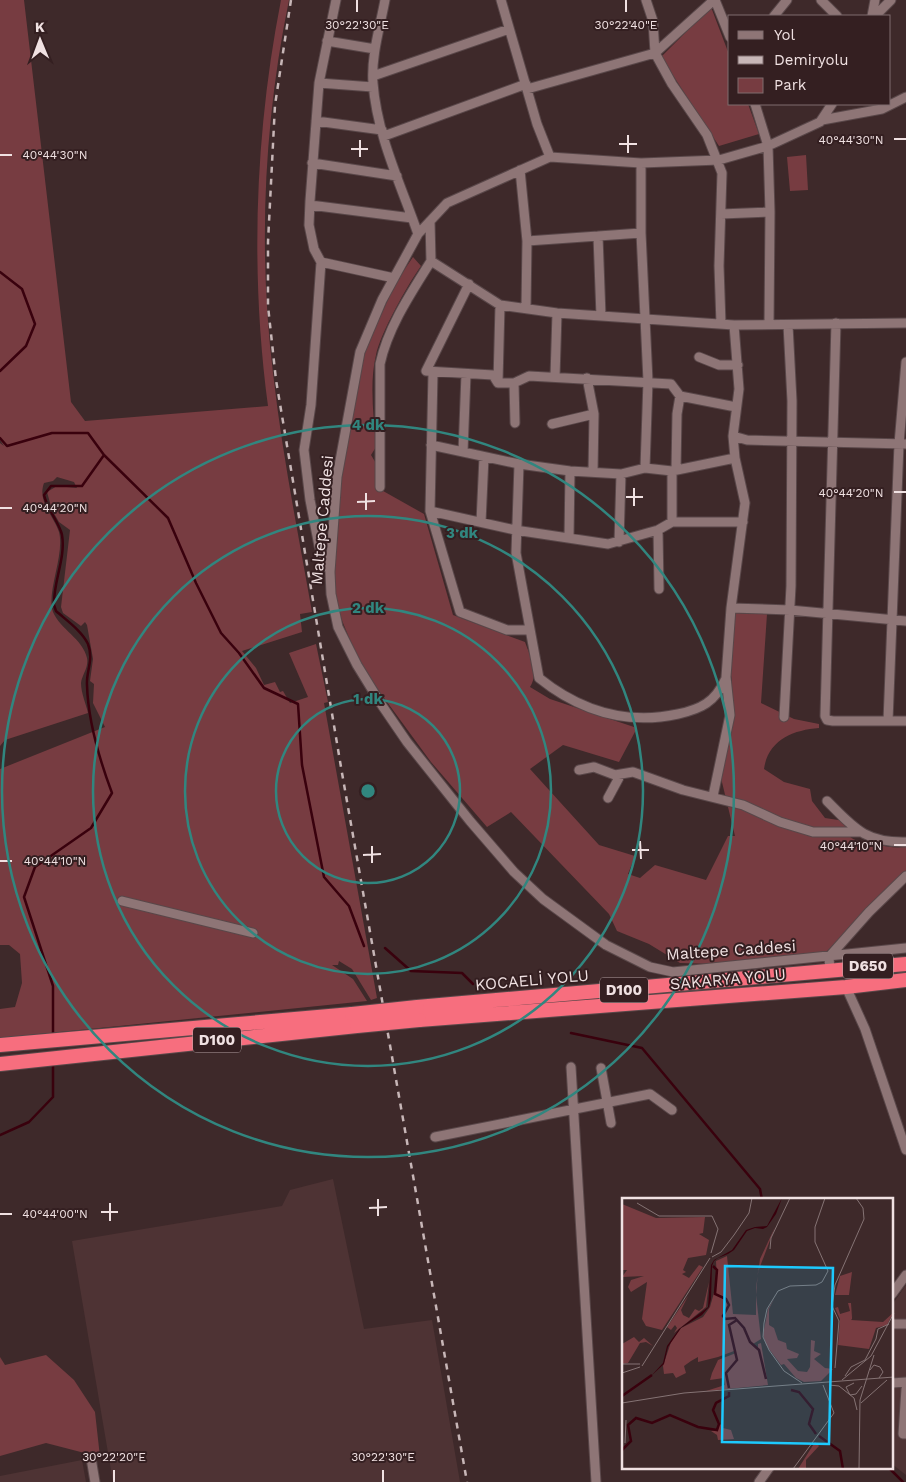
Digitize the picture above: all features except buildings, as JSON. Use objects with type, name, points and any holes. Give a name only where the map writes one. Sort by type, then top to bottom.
[{"type":"highway","name":"D650","points":[[830,971],[906,963]]},
{"type":"highway","name":"KOCAELİ YOLU","points":[[418,1014],[830,971]]},
{"type":"highway","name":"SAKARYA YOLU","points":[[418,1014],[906,982]]},
{"type":"highway","name":"D100","points":[[0,1045],[418,1014]]},
{"type":"highway","name":"D100","points":[[0,1064],[77,1057],[354,1020]]},
{"type":"street","points":[[330,572],[318,537],[310,500],[304,450],[311,405],[321,262],[314,249],[309,225],[312,164],[319,83],[336,0]]},
{"type":"street","points":[[394,0],[385,1],[375,49],[373,87],[383,133],[418,234]]},
{"type":"street","points":[[501,0],[526,87],[550,157]]},
{"type":"street","points":[[646,0],[653,21],[655,53],[672,84],[707,135],[719,160],[722,173],[720,324]]},
{"type":"street","points":[[316,121],[383,133],[526,87],[655,53],[715,0],[728,32]]},
{"type":"street","points":[[775,15],[787,0]]},
{"type":"street","points":[[821,0],[835,15]]},
{"type":"street","points":[[874,15],[875,0]]},
{"type":"street","points":[[875,15],[891,0]]},
{"type":"street","points":[[373,76],[509,29]]},
{"type":"street","points":[[327,41],[375,49]]},
{"type":"street","points":[[319,83],[373,87]]},
{"type":"street","name":"Maltepe Caddesi","points":[[891,104],[906,97]]},
{"type":"street","points":[[755,105],[768,146],[770,212],[769,324]]},
{"type":"street","points":[[822,120],[831,105]]},
{"type":"street","name":"Maltepe Caddesi","points":[[890,105],[882,109],[822,120],[768,146],[719,160],[641,163],[550,157],[448,203],[418,234],[382,300],[360,352],[337,477],[330,594],[338,626],[357,665],[407,742],[470,821],[514,872],[542,899],[606,945],[638,962],[662,971],[673,972],[906,948]]},
{"type":"street","points":[[641,163],[641,233],[648,381],[645,468]]},
{"type":"street","points":[[312,164],[397,176]]},
{"type":"street","points":[[520,170],[527,241],[526,308]]},
{"type":"street","points":[[310,205],[412,218]]},
{"type":"street","points":[[721,214],[770,212]]},
{"type":"street","points":[[380,487],[380,364],[384,347],[411,293],[431,261],[430,221]]},
{"type":"street","points":[[527,241],[641,233]]},
{"type":"street","points":[[598,236],[601,316]]},
{"type":"street","points":[[431,261],[500,305],[557,313],[734,325],[906,323]]},
{"type":"street","points":[[321,262],[394,278]]},
{"type":"street","points":[[469,284],[426,371],[433,373],[493,375],[498,383]]},
{"type":"street","points":[[498,383],[500,305]]},
{"type":"street","points":[[555,377],[557,313]]},
{"type":"street","points":[[836,323],[825,716],[827,720],[906,721]]},
{"type":"street","points":[[713,796],[730,715],[726,678],[731,608],[745,503],[743,487],[735,458],[733,436],[739,389],[734,325]]},
{"type":"street","points":[[784,717],[790,610],[792,441],[788,325]]},
{"type":"street","points":[[699,357],[719,365],[738,365]]},
{"type":"street","points":[[888,721],[891,619],[906,362]]},
{"type":"street","points":[[433,373],[430,511],[460,612],[507,630],[529,630]]},
{"type":"street","points":[[463,452],[466,374]]},
{"type":"street","points":[[498,383],[514,383],[529,376],[648,381],[671,384],[680,396],[736,407]]},
{"type":"street","points":[[587,378],[594,414],[594,472]]},
{"type":"street","points":[[514,383],[514,423]]},
{"type":"street","points":[[672,522],[677,414],[680,396]]},
{"type":"street","points":[[552,424],[594,414]]},
{"type":"street","points":[[733,436],[747,440],[902,444]]},
{"type":"street","points":[[432,445],[519,464],[570,471],[622,474],[645,468],[674,470],[735,458]]},
{"type":"street","points":[[482,522],[484,457]]},
{"type":"street","points":[[519,464],[515,530],[516,553],[538,678],[554,691],[596,710],[626,718],[655,719],[692,711],[718,696],[726,678]]},
{"type":"street","points":[[569,537],[570,471]]},
{"type":"street","points":[[619,542],[622,474]]},
{"type":"street","points":[[430,511],[515,530],[608,544],[658,530],[672,522],[743,522]]},
{"type":"street","points":[[658,530],[659,589]]},
{"type":"street","points":[[731,608],[790,610],[906,621]]},
{"type":"street","points":[[579,770],[594,767],[615,775],[632,772],[683,790],[713,796],[813,832],[859,832]]},
{"type":"street","points":[[608,798],[621,774]]},
{"type":"street","points":[[827,801],[859,832],[878,840],[906,842]]},
{"type":"street","points":[[830,971],[829,956],[869,912],[906,876]]},
{"type":"street","points":[[122,901],[253,932]]},
{"type":"street","points":[[846,987],[864,1029],[906,1150]]},
{"type":"street","points":[[571,1067],[596,1482]]},
{"type":"street","points":[[601,1068],[611,1123]]},
{"type":"street","points":[[435,1137],[572,1108],[650,1094],[672,1110]]},
{"type":"street","points":[[894,1292],[905,1278]]},
{"type":"street","points":[[906,1389],[903,1434],[906,1434]]},
{"type":"street","points":[[91,1458],[95,1482]]},
{"type":"street","points":[[759,1482],[768,1470]]},
{"type":"shaded area","points":[[333,1179],[364,1329],[432,1320],[460,1482],[113,1482],[72,1241],[282,1206],[290,1190]]},
{"type":"shaded area","points":[[906,1285],[906,1475],[894,1466],[894,1302]]},
{"type":"shaded area","points":[[82,1460],[86,1482],[0,1482],[0,1476]]},
{"type":"green space","points":[[0,0],[24,0],[71,402],[85,421],[268,406],[259,305],[258,202],[265,100],[272,50],[281,0],[289,0],[274,92],[269,139],[265,233],[266,280],[268,327],[281,433],[312,612],[300,614],[302,632],[242,651],[256,668],[264,685],[275,682],[280,692],[283,691],[290,703],[308,697],[289,653],[316,644],[328,702],[324,703],[377,998],[371,1000],[352,969],[339,961],[338,965],[332,965],[353,979],[367,1001],[0,1038],[0,1009],[15,1007],[22,983],[20,954],[9,945],[0,945],[0,769],[105,727],[93,703],[94,684],[90,681],[93,659],[87,625],[85,622],[81,626],[63,613],[61,607],[70,530],[59,522],[52,510],[47,492],[57,486],[77,488],[74,482],[57,477],[53,481],[44,483],[42,490],[44,503],[57,526],[60,541],[51,604],[56,618],[85,651],[87,665],[81,683],[88,713],[5,740],[0,746],[0,443],[4,446],[0,440]]},
{"type":"green space","points":[[711,7],[728,52],[728,105],[748,105],[759,134],[719,146],[661,57]]},
{"type":"green space","points":[[806,155],[808,190],[790,191],[787,157]]},
{"type":"green space","points":[[413,257],[421,266],[389,322],[379,346],[374,366],[373,401],[376,447],[371,455],[377,465],[376,487],[424,514],[453,615],[525,642],[534,670],[533,682],[530,687],[550,699],[637,728],[619,762],[563,745],[530,769],[599,845],[635,856],[628,874],[640,878],[655,865],[706,880],[728,836],[735,836],[721,778],[732,705],[732,681],[729,665],[735,613],[767,614],[761,703],[794,719],[819,724],[819,728],[800,731],[783,738],[776,744],[766,759],[764,769],[784,782],[810,789],[812,801],[825,818],[845,821],[851,838],[861,842],[906,847],[906,873],[826,952],[714,964],[680,963],[649,944],[617,931],[609,914],[511,812],[487,827],[431,762],[358,660],[337,608],[333,573],[339,486],[364,352],[396,282]]},
{"type":"green space","points":[[46,1355],[74,1380],[95,1412],[100,1457],[46,1443],[0,1456],[0,1357],[5,1365]]},
{"type":"waterway","points":[[0,272],[22,289],[35,324],[26,346],[0,371]]},
{"type":"waterway","points":[[0,438],[7,446],[52,433],[88,433],[104,455],[168,518],[196,583],[221,633],[239,653],[264,688],[298,704],[302,765],[324,877],[349,906],[364,946]]},
{"type":"waterway","points":[[53,1035],[53,986],[24,897],[35,867],[91,828],[112,793],[92,726],[87,685],[90,650],[78,630],[56,611],[54,605],[63,544],[59,526],[44,495],[51,486],[82,486],[104,455]]},
{"type":"waterway","points":[[385,948],[411,971],[462,973],[473,984]]},
{"type":"waterway","points":[[571,1033],[642,1048],[760,1189],[762,1198]]},
{"type":"waterway","points":[[0,1135],[29,1122],[53,1097],[53,1063]]},
{"type":"waterway","points":[[891,1470],[903,1482]]},
{"type":"railway","points":[[291,0],[275,105],[268,242],[268,306],[276,380],[342,773],[467,1482]]}]
